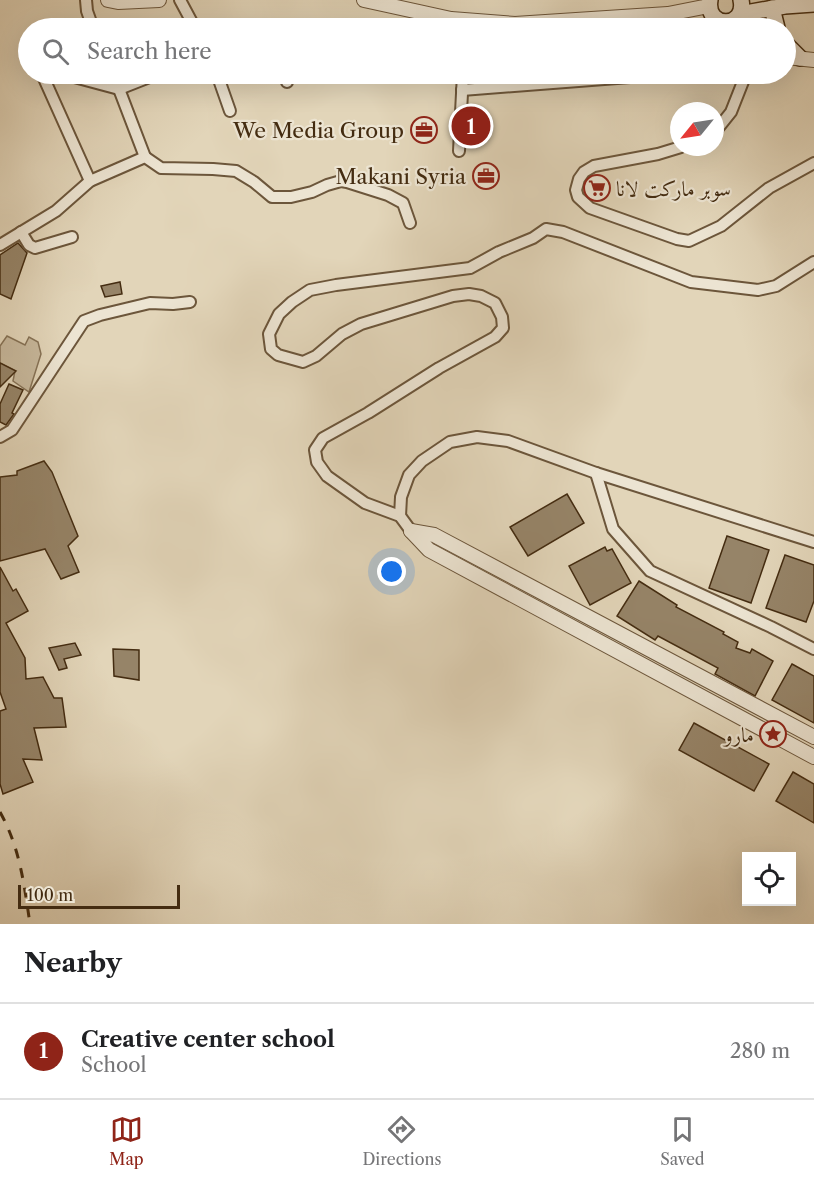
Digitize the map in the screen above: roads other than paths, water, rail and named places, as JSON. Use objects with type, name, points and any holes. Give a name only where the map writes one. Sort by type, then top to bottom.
[{"type":"main road","points":[[710,3],[710,11],[715,18]]},
{"type":"main road","points":[[741,7],[772,8],[814,4]]},
{"type":"main road","points":[[772,8],[774,18]]},
{"type":"street","points":[[86,0],[89,18]]},
{"type":"street","points":[[114,1],[158,0]]},
{"type":"street","points":[[180,0],[190,18]]},
{"type":"street","points":[[364,0],[446,18]]},
{"type":"street","points":[[607,18],[668,14],[710,3]]},
{"type":"street","points":[[46,84],[90,181]]},
{"type":"street","points":[[100,84],[119,89],[132,84]]},
{"type":"street","points":[[116,84],[145,157],[161,168],[236,171],[272,196],[291,197],[341,181],[347,182],[388,195],[404,203],[410,223]]},
{"type":"street","points":[[221,84],[230,111]]},
{"type":"street","points":[[459,151],[462,84]]},
{"type":"street","points":[[462,90],[540,84]]},
{"type":"street","points":[[724,121],[731,112],[742,84]]},
{"type":"street","points":[[670,150],[594,166],[584,172],[579,179],[576,190],[578,197],[590,208],[677,240],[689,241],[721,226],[769,188],[814,163]]},
{"type":"street","points":[[0,245],[56,211],[90,181],[145,157]]},
{"type":"street","points":[[814,262],[776,286],[758,290],[691,282],[563,232],[546,229],[533,238],[499,252],[470,268],[310,290],[279,314],[269,334],[271,349],[278,356],[303,362],[316,356],[342,334],[362,324],[453,296],[470,294],[482,296],[495,303],[502,317],[503,328],[495,337],[323,438],[315,450],[317,462],[327,476],[365,503],[400,516],[429,550],[814,757]]},
{"type":"street","points":[[21,232],[29,244],[35,248],[72,237]]},
{"type":"street","points":[[0,438],[12,430],[84,321],[150,303],[190,302]]},
{"type":"street","points":[[400,516],[401,497],[409,475],[422,461],[450,442],[477,437],[508,441],[596,472],[814,542]]},
{"type":"street","points":[[596,472],[614,530],[650,571],[814,649]]},
{"type":"street","points":[[411,531],[434,535],[814,737]]},
{"type":"railway","points":[[0,812],[17,853],[30,924]]},
{"type":"place","name":"Creative center school","points":[[471,126]]},
{"type":"place","name":"We Media Group","points":[[424,130]]},
{"type":"place","name":"Makani Syria","points":[[486,176]]},
{"type":"place","name":"سوبر ماركت لانا","points":[[597,188]]},
{"type":"place","name":"مارو","points":[[773,734]]}]
